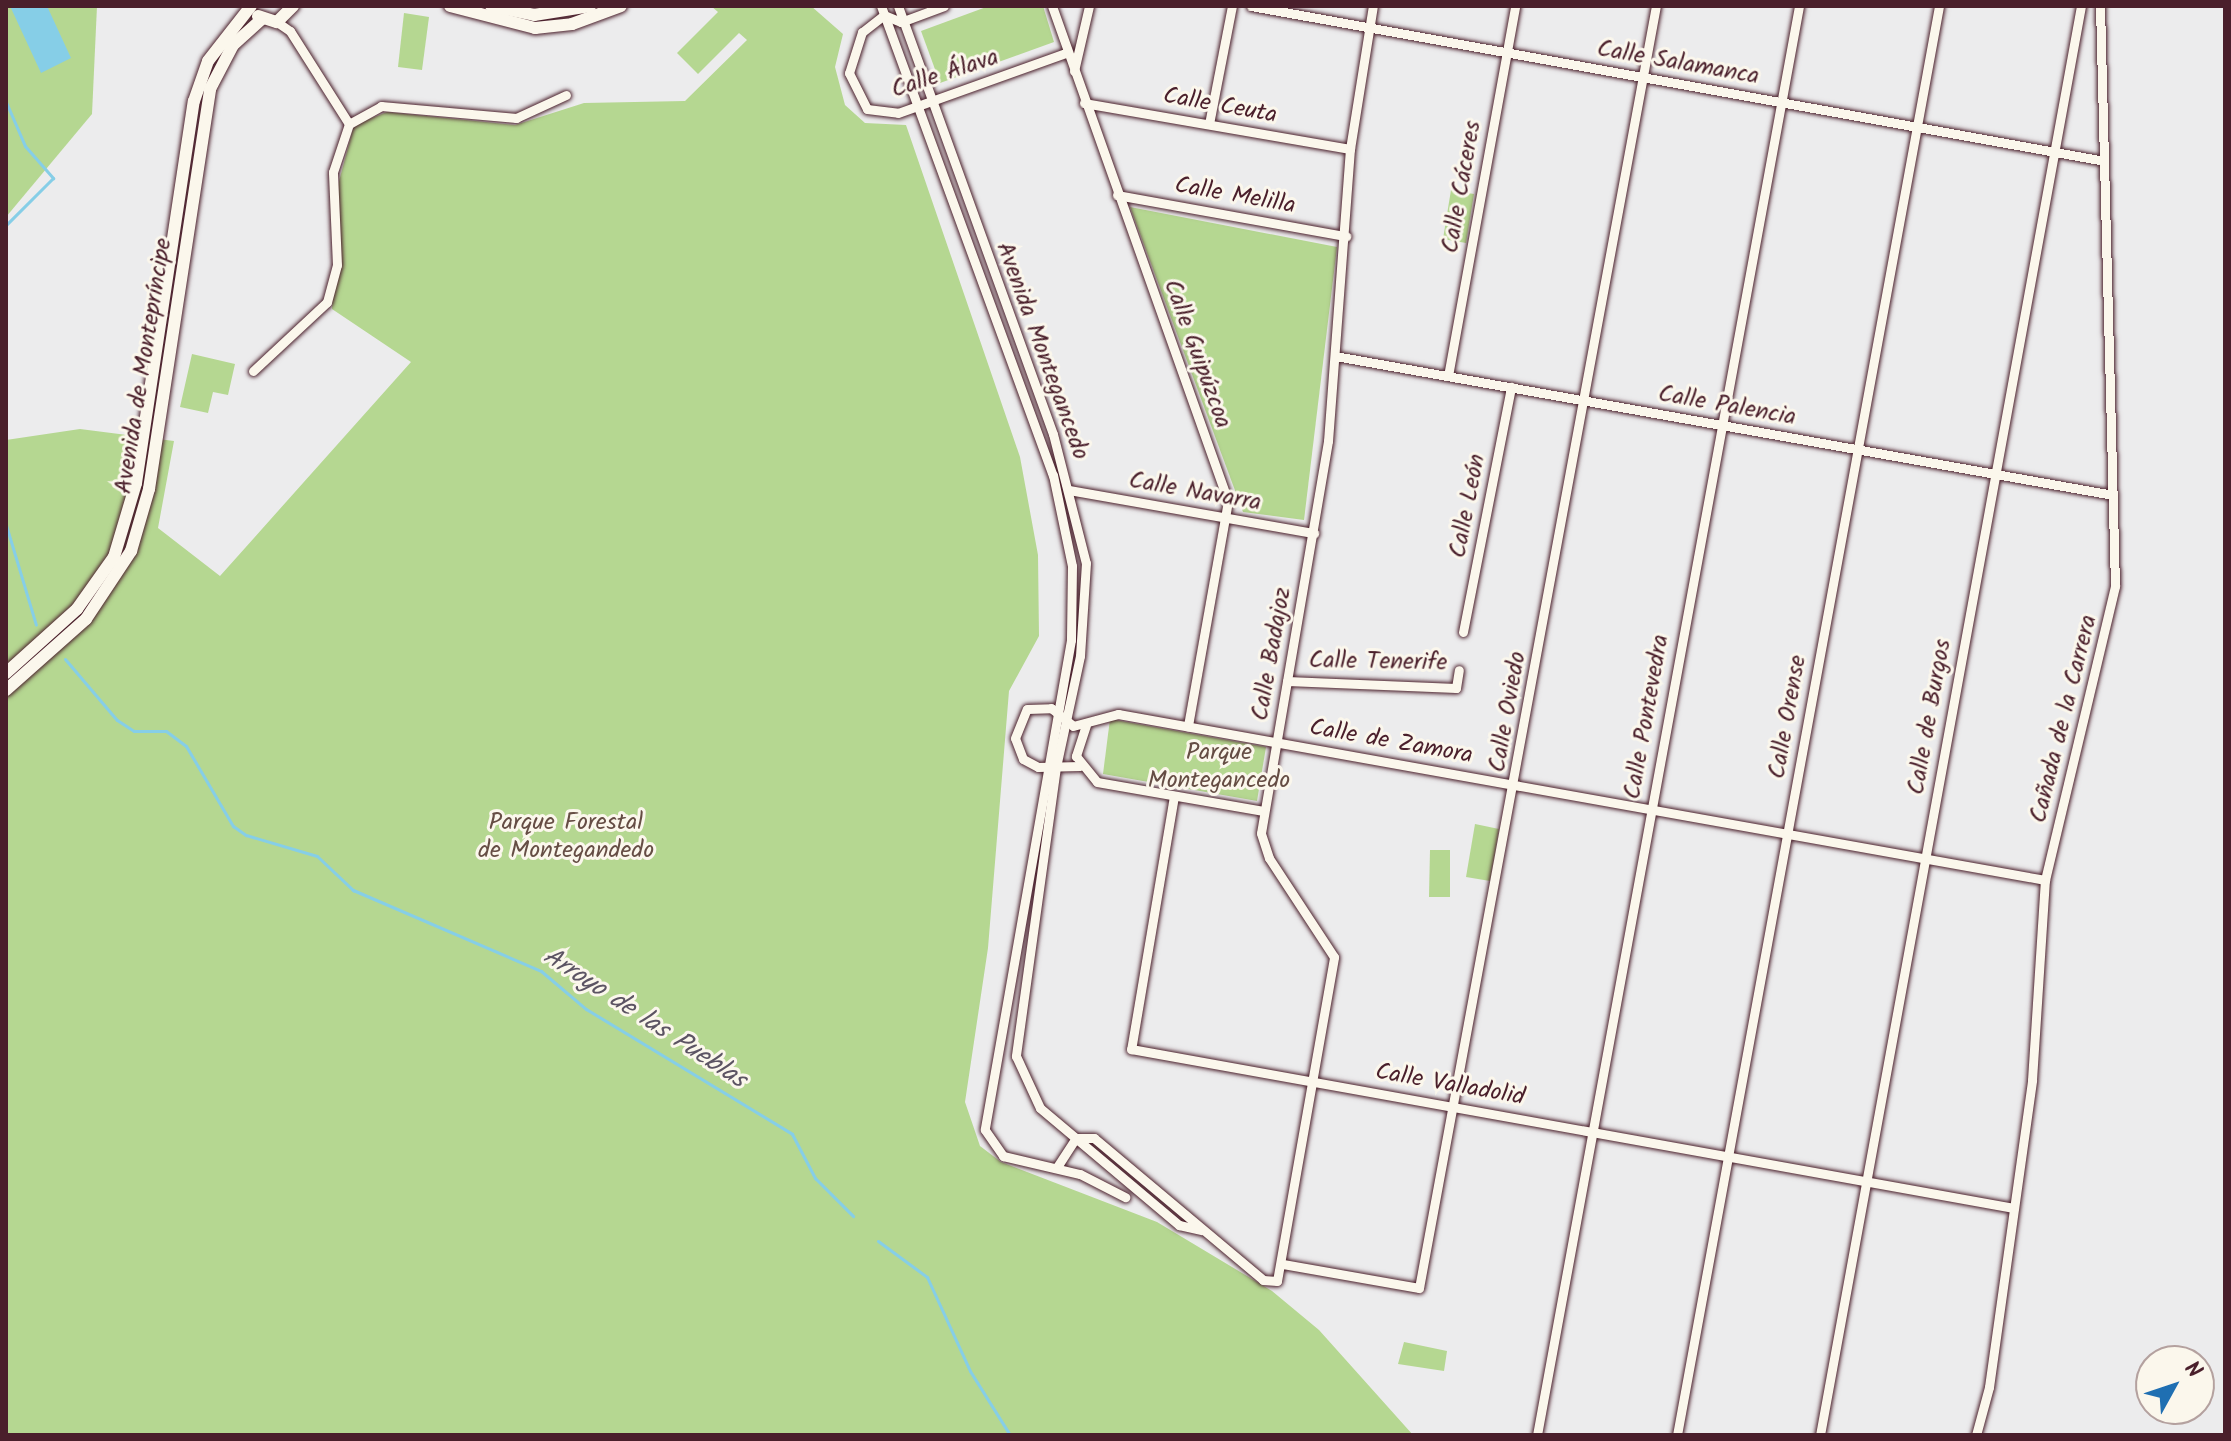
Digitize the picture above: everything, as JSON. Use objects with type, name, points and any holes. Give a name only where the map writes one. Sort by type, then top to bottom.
[{"type":"street","name":"Avenida de Montepríncipe","points":[[6,673],[77,609],[114,557],[136,483],[194,101],[208,61],[252,6],[262,19],[233,45],[210,89],[149,489],[131,551],[86,619],[6,690]]},
{"type":"street","points":[[450,6],[535,28],[572,24],[621,6]]},
{"type":"street","points":[[491,6],[534,15],[590,6]]},
{"type":"street","name":"Avenida Montegancedo","points":[[898,6],[901,22],[1069,490],[1086,563],[1086,611],[1065,719],[1051,767],[996,1063],[989,1142],[1003,1156],[1057,1167],[1125,1197]]},
{"type":"street","points":[[882,11],[901,22],[944,6]]},
{"type":"street","name":"Calle Guipúzcoa","points":[[1052,6],[1073,75],[1228,501],[1188,726]]},
{"type":"street","points":[[1073,75],[1089,6]]},
{"type":"street","points":[[1209,124],[1232,6]]},
{"type":"street","name":"Calle Salamanca","points":[[1251,6],[2099,160]]},
{"type":"street","name":"Calle Badajoz","points":[[1275,1284],[1283,1264],[1316,1081],[1334,957],[1269,858],[1263,811],[1314,533],[1335,356],[1350,149],[1373,6]]},
{"type":"street","name":"Calle Cáceres","points":[[1448,376],[1515,6]]},
{"type":"street","name":"Calle Oviedo","points":[[1283,1264],[1419,1288],[1516,785],[1656,6]]},
{"type":"street","name":"Calle Pontevedra","points":[[1537,1435],[1799,6]]},
{"type":"street","name":"Calle Orense","points":[[1677,1435],[1939,6]]},
{"type":"street","name":"Calle de Burgos","points":[[1820,1435],[2081,6]]},
{"type":"street","name":"Cañada de la Carrera","points":[[1976,1435],[2032,1080],[2045,880],[2115,586],[2099,160],[2100,6]]},
{"type":"street","name":"Avenida Montegancedo","points":[[882,11],[1068,532],[1071,640],[1055,709],[1051,767],[1017,1033],[1020,1070],[1040,1108],[1076,1138],[1094,1138],[1201,1230],[1275,1284]]},
{"type":"street","name":"Calle Álava","points":[[882,11],[852,50],[853,92],[875,112],[918,106],[1066,53]]},
{"type":"street","points":[[262,19],[286,15],[290,31],[349,124]]},
{"type":"street","points":[[1059,32],[1084,30]]},
{"type":"street","points":[[253,371],[327,302],[337,265],[333,172],[349,124],[381,106],[516,118],[566,95]]},
{"type":"street","name":"Calle Ceuta","points":[[1084,103],[1350,149]]},
{"type":"street","name":"Calle Melilla","points":[[1117,195],[1346,236]]},
{"type":"street","name":"Calle Palencia","points":[[1335,356],[2113,495]]},
{"type":"street","name":"Calle León","points":[[1463,632],[1511,387]]},
{"type":"street","name":"Calle Navarra","points":[[1069,490],[1314,533]]},
{"type":"street","name":"Calle Tenerife","points":[[1287,681],[1456,688],[1459,670]]},
{"type":"street","points":[[1080,766],[1051,767],[1018,754],[1016,730],[1027,709],[1055,709],[1065,719],[1086,725],[1076,748],[1080,766],[1102,784],[1263,811]]},
{"type":"street","name":"Calle de Zamora","points":[[1086,725],[1118,714],[2045,880]]},
{"type":"street","name":"Calle Valladolid","points":[[1174,796],[1131,1049],[2014,1208]]},
{"type":"street","points":[[996,1063],[1020,1070]]},
{"type":"street","points":[[1057,1167],[1076,1138]]},
{"type":"green space","points":[[6,6],[97,6],[92,114],[6,217]]},
{"type":"green space","name":"Parque Forestal de Montegandedo","points":[[711,6],[811,6],[843,34],[835,67],[845,105],[865,123],[906,125],[1020,457],[1038,555],[1039,636],[1009,691],[988,948],[965,1102],[980,1146],[1001,1162],[1157,1222],[1272,1291],[1319,1330],[1413,1435],[6,1435],[6,440],[80,429],[174,441],[158,528],[220,576],[411,362],[332,309],[338,185],[354,125],[387,112],[515,125],[584,103],[685,101],[747,40],[739,33],[698,74],[677,53],[718,12]]},
{"type":"green space","points":[[989,6],[1043,6],[1054,42],[940,83],[921,31]]},
{"type":"green space","points":[[404,13],[429,17],[422,70],[398,67]]},
{"type":"green space","points":[[1451,190],[1474,194],[1466,243],[1443,239]]},
{"type":"green space","points":[[1130,207],[1337,247],[1304,520],[1243,512]]},
{"type":"green space","points":[[192,354],[235,364],[228,395],[213,392],[208,413],[180,407]]},
{"type":"green space","name":"Parque Montegancedo","points":[[1110,719],[1266,747],[1257,801],[1103,774]]},
{"type":"green space","points":[[1475,824],[1499,829],[1490,881],[1466,877]]},
{"type":"green space","points":[[1430,850],[1450,850],[1450,897],[1429,897]]},
{"type":"green space","points":[[1404,1342],[1447,1351],[1444,1371],[1398,1364]]},
{"type":"water","points":[[10,6],[47,6],[71,58],[41,73]]},
{"type":"waterway","name":"Arroyo de las Pueblas","points":[[6,102],[25,146],[53,178],[6,225]]},
{"type":"waterway","name":"Arroyo de las Pueblas","points":[[6,348],[6,391]]},
{"type":"waterway","name":"Arroyo de las Pueblas","points":[[6,451],[6,485]]},
{"type":"waterway","name":"Arroyo de las Pueblas","points":[[6,525],[36,625]]},
{"type":"waterway","name":"Arroyo de las Pueblas","points":[[65,659],[117,720],[134,731],[166,731],[186,746],[233,826],[246,835],[317,856],[353,890],[541,971],[586,1009],[792,1134],[815,1178],[853,1216]]},
{"type":"waterway","name":"Arroyo de las Pueblas","points":[[878,1241],[927,1277],[970,1371],[1010,1435]]}]
